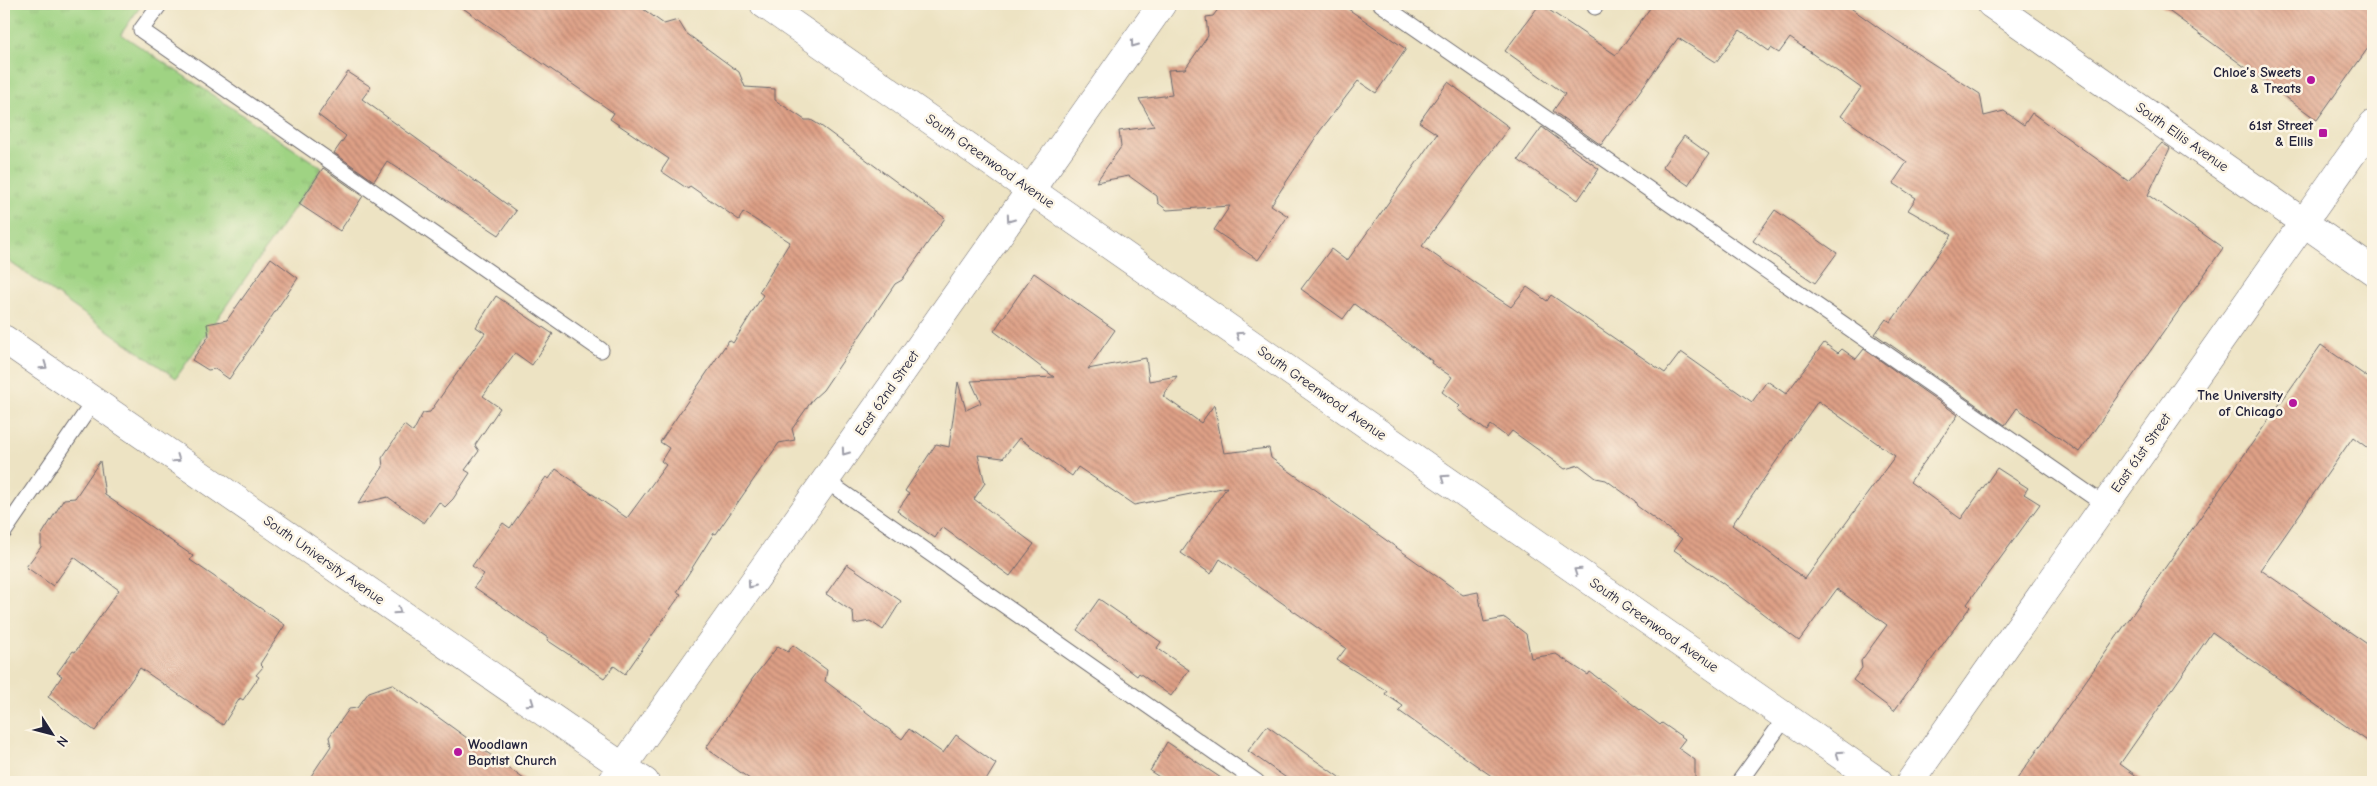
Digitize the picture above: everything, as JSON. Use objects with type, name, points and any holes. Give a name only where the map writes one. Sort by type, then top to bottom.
[{"type":"street","name":"South Greenwood Avenue","points":[[764,4],[1879,782]]},
{"type":"street","name":"East 62nd Street","points":[[617,774],[1162,4]]},
{"type":"street","name":"South Ellis Avenue","points":[[1991,4],[2373,271]]},
{"type":"street","name":"East 61st Street","points":[[1910,782],[2373,124]]},
{"type":"street","name":"South University Avenue","points":[[4,339],[94,401],[617,774],[645,782]]},
{"type":"lane","points":[[160,4],[142,30],[601,350]]},
{"type":"lane","points":[[1381,4],[2105,505]]},
{"type":"lane","points":[[4,532],[94,401]]},
{"type":"lane","points":[[825,480],[1257,782]]},
{"type":"lane","points":[[1740,782],[1786,717]]},
{"type":"green space","points":[[4,4],[142,4],[121,34],[322,168],[176,378],[4,258]]},
{"type":"building","points":[[457,4],[636,4],[664,24],[678,20],[686,33],[739,72],[745,87],[775,89],[775,100],[805,120],[811,120],[821,126],[945,218],[902,280],[895,284],[823,390],[813,399],[792,429],[795,440],[779,443],[716,534],[714,533],[677,592],[681,594],[625,674],[614,666],[604,678],[547,640],[548,638],[474,587],[484,574],[472,566],[503,523],[510,528],[546,477],[549,479],[556,469],[627,518],[666,465],[661,461],[669,448],[660,442],[729,340],[733,343],[763,295],[759,292],[790,242],[743,212],[739,220],[690,186],[688,189],[661,171],[669,159],[610,119],[614,113]]},
{"type":"building","points":[[1222,4],[1341,4],[1406,49],[1376,93],[1358,81],[1320,131],[1271,205],[1288,216],[1258,260],[1214,230],[1230,206],[1167,210],[1158,203],[1157,196],[1129,176],[1096,182],[1121,147],[1119,131],[1154,126],[1139,99],[1172,95],[1168,70],[1185,69],[1208,36],[1206,17],[1213,16]]},
{"type":"building","points":[[1540,4],[1616,55],[1653,4],[1845,4],[1896,40],[1980,94],[1984,116],[2004,111],[2024,125],[2032,113],[2128,181],[2162,143],[2170,148],[2148,195],[2223,248],[2079,452],[2017,408],[2005,425],[1875,334],[1886,319],[1891,322],[1952,235],[1908,210],[1916,198],[1893,183],[1907,162],[1841,116],[1861,88],[1790,38],[1779,53],[1771,48],[1769,51],[1740,30],[1716,62],[1678,38],[1601,145],[1553,111],[1565,94],[1505,51]]},
{"type":"building","points":[[2159,4],[2373,4],[2373,41],[2317,120]]},
{"type":"building","points":[[348,72],[371,87],[362,99],[516,211],[499,235],[387,161],[374,181],[334,153],[346,136],[318,115]]},
{"type":"building","points":[[1448,82],[1509,127],[1422,246],[1511,307],[1527,287],[1547,301],[1551,295],[1665,373],[1681,352],[1752,402],[1767,381],[1786,394],[1824,343],[1838,353],[1842,349],[1856,359],[1864,349],[1958,415],[1910,482],[1961,519],[1997,468],[2028,488],[2024,494],[2040,504],[1967,604],[1970,607],[1894,711],[1853,680],[1862,668],[1861,661],[1887,625],[1837,589],[1799,641],[1721,582],[1674,550],[1682,539],[1637,506],[1635,501],[1606,480],[1596,478],[1579,465],[1565,469],[1512,431],[1507,437],[1491,425],[1487,431],[1457,409],[1460,406],[1442,392],[1452,377],[1431,363],[1432,361],[1354,304],[1343,319],[1301,289],[1331,249],[1347,261],[1437,134],[1419,122]],"holes":[[[1818,401],[1895,456],[1805,579],[1732,525]]]},
{"type":"building","points":[[1542,127],[1599,169],[1578,200],[1518,160]]},
{"type":"building","points":[[1684,136],[1709,154],[1688,185],[1662,167]]},
{"type":"building","points":[[323,168],[363,196],[340,231],[299,204]]},
{"type":"building","points":[[1775,210],[1837,253],[1815,283],[1753,241]]},
{"type":"building","points":[[271,258],[298,278],[229,379],[215,369],[208,370],[192,360],[209,336],[207,324],[227,320]]},
{"type":"building","points":[[1034,273],[1115,330],[1088,369],[1146,358],[1149,381],[1177,376],[1163,396],[1201,423],[1214,405],[1224,453],[1269,448],[1271,458],[1463,595],[1478,592],[1484,622],[1505,618],[1526,634],[1531,658],[1556,654],[1588,675],[1590,672],[1660,725],[1662,723],[1685,739],[1678,748],[1695,760],[1695,782],[1500,782],[1399,711],[1403,706],[1385,694],[1387,691],[1337,660],[1346,648],[1220,559],[1211,574],[1181,553],[1227,487],[1134,505],[1078,467],[1072,476],[1019,438],[1003,458],[978,455],[985,483],[974,499],[1034,544],[1010,576],[942,527],[935,538],[897,511],[909,494],[905,491],[936,444],[949,447],[958,382],[966,410],[981,403],[971,381],[1054,377],[994,331]]},
{"type":"building","points":[[496,296],[553,334],[532,365],[515,353],[483,396],[500,408],[475,445],[479,451],[465,470],[470,473],[453,499],[445,507],[439,502],[424,523],[388,497],[358,504],[383,467],[382,458],[404,425],[413,432],[423,413],[430,412],[485,333],[476,327]]},
{"type":"building","points":[[2321,345],[2373,381],[2373,452],[2353,437],[2261,570],[2373,648],[2373,745],[2212,632],[2120,764],[2145,782],[2015,782]]},
{"type":"building","points":[[100,461],[105,495],[193,556],[190,560],[285,625],[260,664],[263,667],[256,675],[259,677],[243,700],[240,698],[223,725],[140,668],[95,731],[48,697],[62,676],[57,673],[73,651],[75,652],[119,590],[74,557],[53,586],[26,567],[41,547],[41,536],[64,499],[75,498]]},
{"type":"building","points":[[847,564],[901,601],[883,630],[870,621],[854,624],[853,612],[826,594]]},
{"type":"building","points":[[1099,599],[1161,642],[1157,648],[1189,670],[1171,696],[1139,673],[1137,676],[1077,630]]},
{"type":"building","points":[[793,645],[827,670],[825,681],[902,739],[909,729],[943,753],[956,735],[996,764],[985,782],[754,782],[706,748],[753,678],[778,646],[788,652]]},
{"type":"building","points":[[392,684],[528,782],[307,782],[331,746],[329,737],[349,709],[357,708],[369,692]]},
{"type":"building","points":[[1267,726],[1346,782],[1292,782],[1248,751]]},
{"type":"building","points":[[1167,742],[1227,782],[1167,782],[1150,771]]},
{"type":"place","name":"Chloe’s Sweets & Treats","points":[[2311,80]]},
{"type":"place","name":"61st Street & Ellis","points":[[2323,133]]},
{"type":"place","name":"The University of Chicago","points":[[2293,403]]},
{"type":"place","name":"Woodlawn Baptist Church","points":[[458,752]]}]
